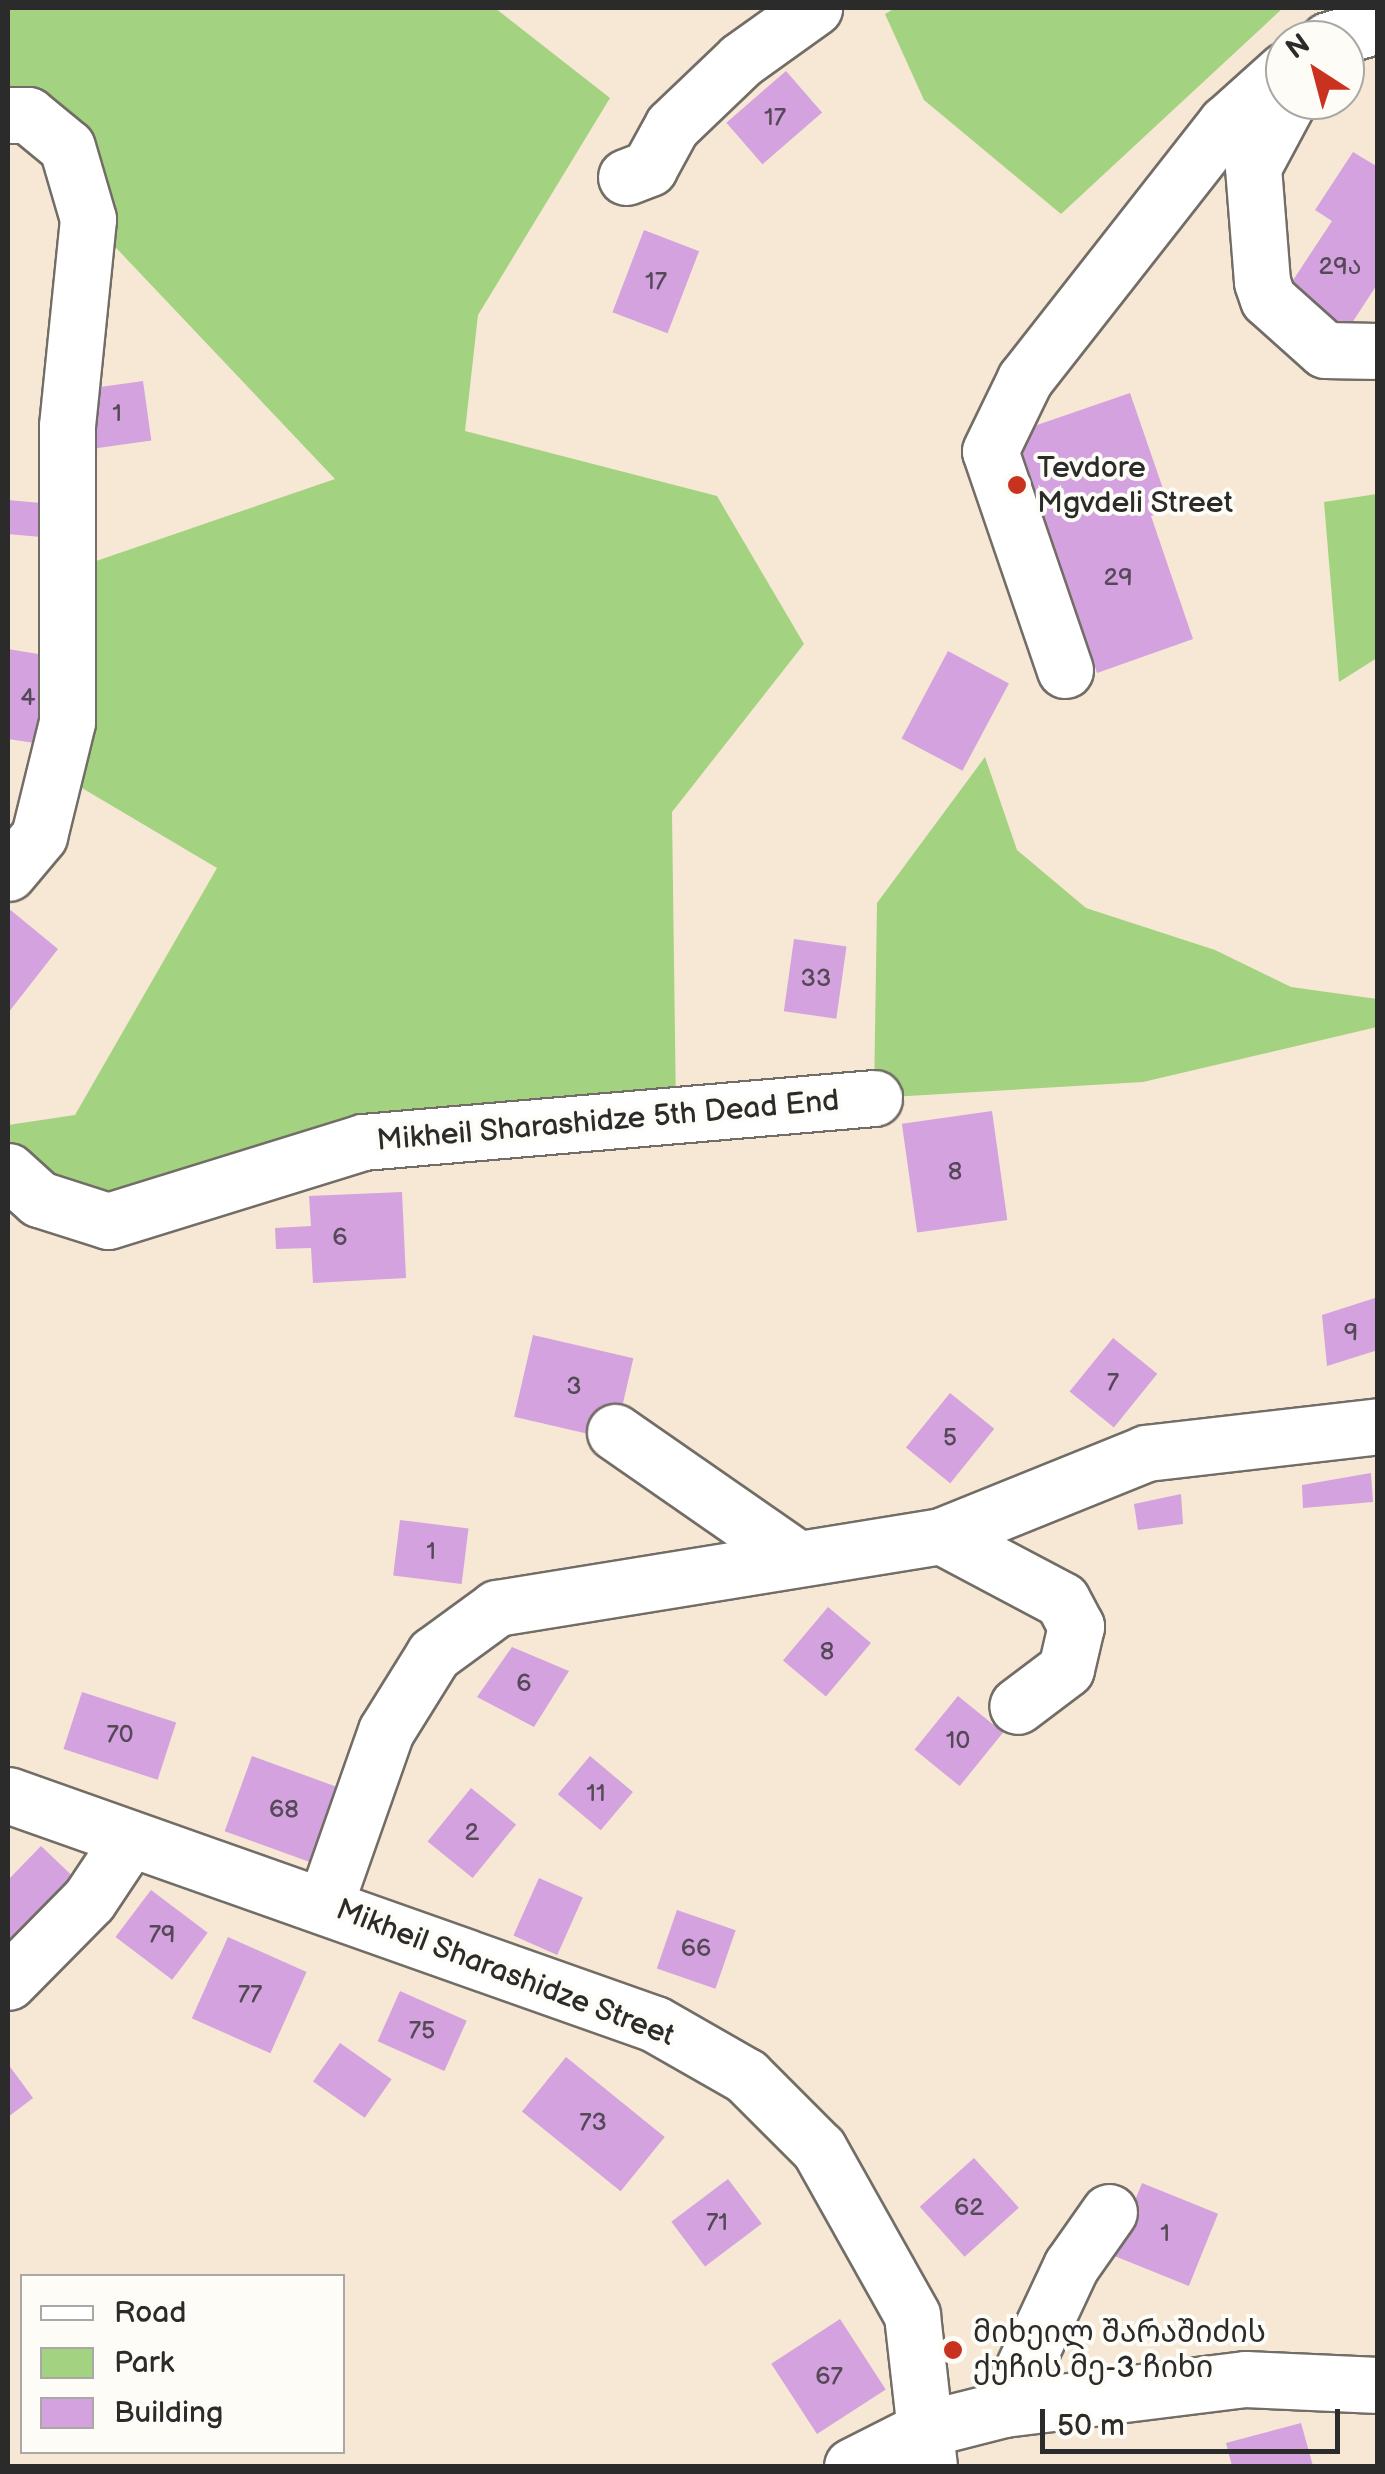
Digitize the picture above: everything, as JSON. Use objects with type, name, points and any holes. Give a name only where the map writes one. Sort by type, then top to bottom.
[{"type":"street","points":[[626,176],[649,168],[672,126],[741,60],[814,8]]},
{"type":"street","points":[[1066,670],[990,452],[1025,379],[1226,123],[1265,88]]},
{"type":"street","points":[[8,116],[28,115],[67,148],[88,219],[67,426],[68,722],[39,836],[8,873]]},
{"type":"street","points":[[1278,120],[1253,167],[1262,282],[1268,300],[1324,350],[1378,351]]},
{"type":"street","name":"Mikheil Sharashidze 5th Dead End","points":[[8,1171],[39,1199],[108,1221],[363,1142],[874,1098]]},
{"type":"street","points":[[324,1904],[386,1731],[434,1654],[496,1608],[941,1536],[1146,1453],[1378,1426]]},
{"type":"street","points":[[615,1432],[795,1558]]},
{"type":"street","points":[[941,1536],[1062,1600],[1076,1626],[1066,1670],[1016,1706]]},
{"type":"street","name":"Mikheil Sharashidze Street","points":[[8,1796],[324,1904],[655,2024],[746,2076],[820,2149],[869,2231],[912,2315],[927,2448]]},
{"type":"street","points":[[8,1982],[90,1900],[129,1840]]},
{"type":"street","points":[[1004,2409],[1071,2266],[1109,2212]]},
{"type":"street","points":[[852,2466],[927,2448],[1004,2409],[1245,2379],[1378,2385]]},
{"type":"green space","points":[[8,8],[495,8],[610,98],[478,315],[465,431],[717,496],[804,644],[672,812],[676,1112],[363,1142],[108,1221],[8,1171],[8,1125],[75,1115],[217,868],[55,772],[70,570],[335,479],[102,233],[8,99]]},
{"type":"green space","points":[[895,8],[1283,8],[1265,20],[1265,25],[1061,214],[924,100],[885,14]]},
{"type":"green space","points":[[1377,494],[1377,658],[1339,682],[1324,502]]},
{"type":"green space","points":[[985,757],[1017,850],[1086,908],[1215,950],[1291,987],[1377,999],[1377,1027],[1143,1082],[874,1098],[877,903]]},
{"type":"building","points":[[786,71],[822,113],[762,164],[726,123]]},
{"type":"building","points":[[1353,152],[1378,167],[1378,283],[1339,343],[1278,303],[1332,221],[1315,210]]},
{"type":"building","points":[[644,230],[699,251],[668,333],[612,312]]},
{"type":"building","points":[[143,381],[151,440],[91,449],[83,389]]},
{"type":"building","points":[[1130,393],[1170,509],[1151,516],[1193,639],[1097,673],[1014,433]]},
{"type":"building","points":[[8,500],[41,503],[38,537],[8,534]]},
{"type":"building","points":[[8,649],[56,657],[41,744],[8,739]]},
{"type":"building","points":[[948,651],[1009,683],[962,771],[902,738]]},
{"type":"building","points":[[8,908],[58,949],[8,1013]]},
{"type":"building","points":[[794,939],[846,946],[836,1019],[784,1011]]},
{"type":"building","points":[[992,1111],[1007,1220],[917,1233],[902,1124]]},
{"type":"building","points":[[402,1192],[406,1278],[313,1283],[311,1248],[276,1249],[275,1228],[311,1226],[309,1196]]},
{"type":"building","points":[[1378,1297],[1378,1350],[1327,1366],[1322,1315]]},
{"type":"building","points":[[533,1335],[633,1358],[614,1440],[514,1417]]},
{"type":"building","points":[[1113,1338],[1157,1374],[1114,1427],[1070,1392]]},
{"type":"building","points":[[950,1393],[994,1429],[950,1483],[906,1447]]},
{"type":"building","points":[[1371,1473],[1373,1502],[1303,1508],[1302,1485]]},
{"type":"building","points":[[1181,1494],[1183,1524],[1138,1530],[1134,1504]]},
{"type":"building","points":[[400,1520],[468,1528],[462,1584],[393,1576]]},
{"type":"building","points":[[828,1607],[871,1643],[826,1697],[783,1661]]},
{"type":"building","points":[[512,1647],[569,1671],[534,1727],[477,1697]]},
{"type":"building","points":[[82,1692],[176,1723],[158,1780],[63,1749]]},
{"type":"building","points":[[958,1696],[1003,1733],[960,1786],[915,1750]]},
{"type":"building","points":[[252,1756],[343,1789],[316,1864],[225,1831]]},
{"type":"building","points":[[590,1756],[633,1792],[601,1830],[558,1794]]},
{"type":"building","points":[[471,1788],[516,1825],[473,1878],[428,1842]]},
{"type":"building","points":[[41,1846],[85,1888],[8,1951],[8,1880]]},
{"type":"building","points":[[539,1878],[583,1898],[557,1955],[513,1936]]},
{"type":"building","points":[[151,1890],[208,1933],[172,1980],[115,1937]]},
{"type":"building","points":[[677,1910],[736,1930],[715,1989],[657,1969]]},
{"type":"building","points":[[228,1937],[307,1972],[270,2053],[192,2018]]},
{"type":"building","points":[[400,1991],[467,2021],[444,2071],[378,2041]]},
{"type":"building","points":[[340,2043],[392,2079],[365,2118],[313,2082]]},
{"type":"building","points":[[566,2057],[665,2137],[621,2191],[522,2111]]},
{"type":"building","points":[[8,2064],[33,2098],[8,2117]]},
{"type":"building","points":[[974,2158],[1019,2208],[965,2257],[920,2207]]},
{"type":"building","points":[[728,2179],[762,2224],[705,2266],[671,2222]]},
{"type":"building","points":[[1142,2183],[1218,2214],[1189,2286],[1113,2255]]},
{"type":"building","points":[[840,2319],[886,2389],[817,2434],[771,2364]]},
{"type":"building","points":[[1301,2423],[1313,2466],[1232,2466],[1226,2443]]},
{"type":"place","name":"Tevdore Mgvdeli Street","points":[[1017,485]]},
{"type":"place","name":"მიხეილ შარაშიძის ქუჩის მე-3 ჩიხი","points":[[953,2350]]}]
